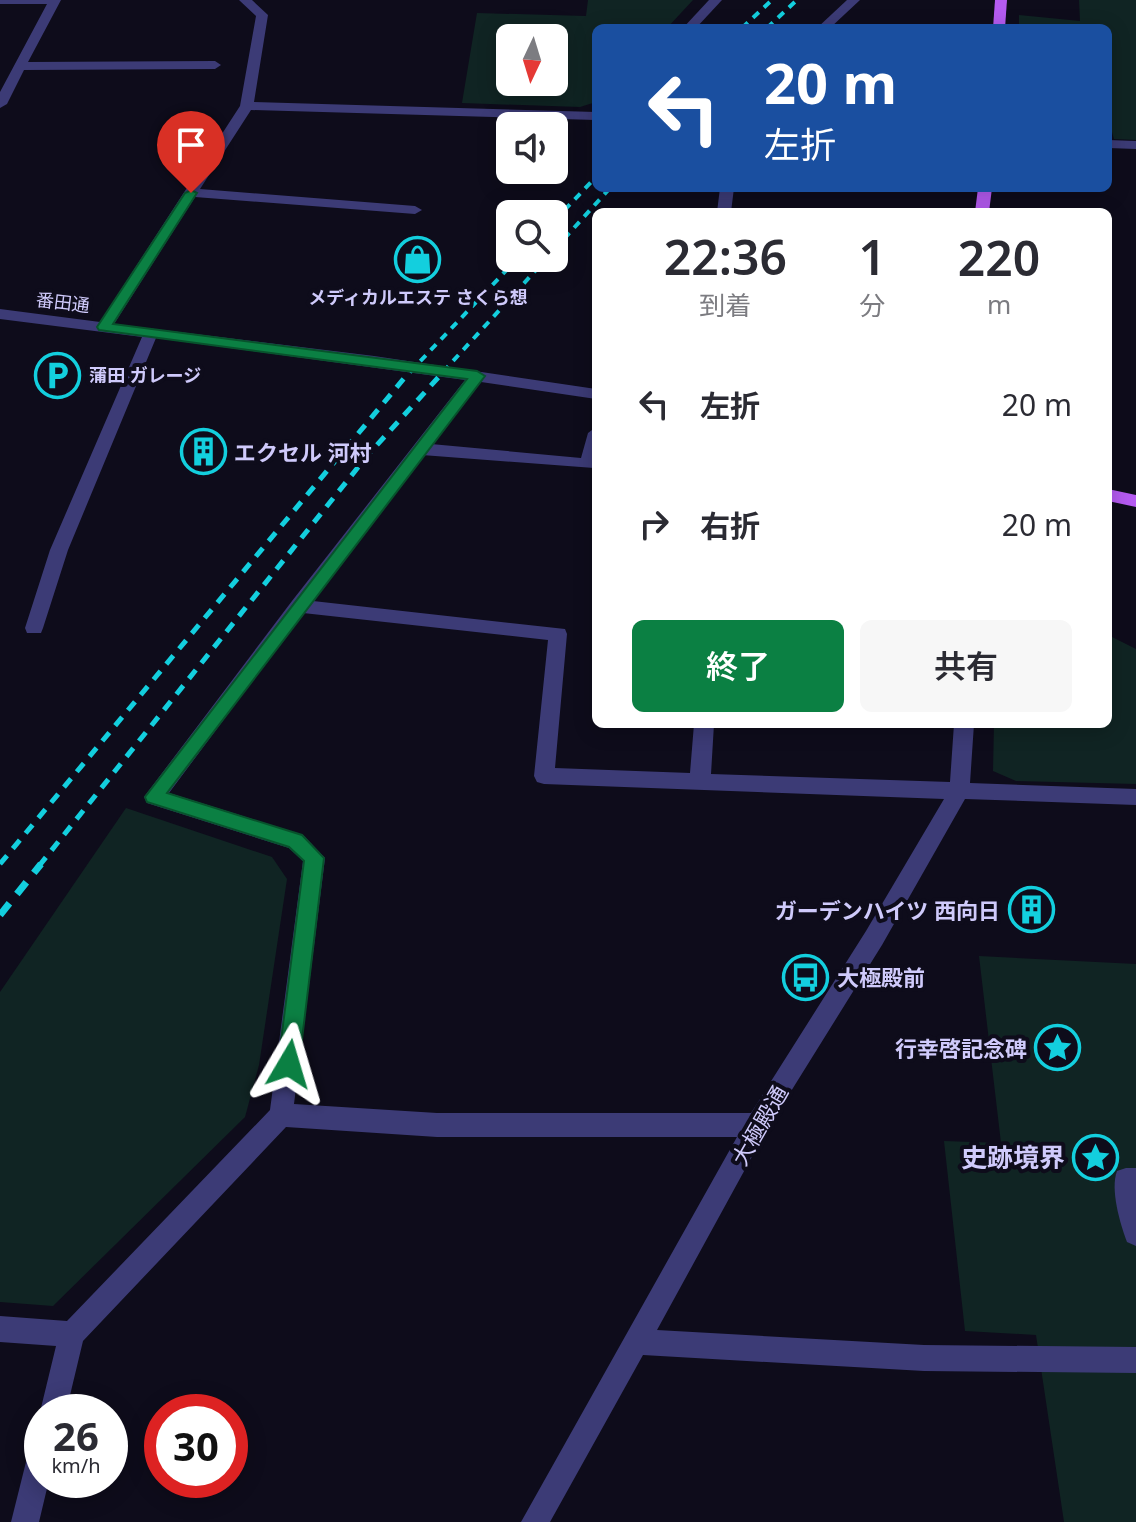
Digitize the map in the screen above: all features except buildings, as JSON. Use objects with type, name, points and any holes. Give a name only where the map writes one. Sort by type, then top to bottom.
[{"type":"main road","points":[[999,24],[1001,0]]},
{"type":"main road","points":[[1112,496],[1136,501]]},
{"type":"street","points":[[0,0],[55,1],[1,101]]},
{"type":"street","points":[[104,327],[247,106],[262,15],[245,0]]},
{"type":"street","points":[[693,24],[716,0]]},
{"type":"street","points":[[827,24],[854,0]]},
{"type":"street","points":[[20,66],[215,65]]},
{"type":"street","points":[[247,106],[592,116]]},
{"type":"street","points":[[1112,144],[1136,145]]},
{"type":"street","points":[[191,193],[415,210]]},
{"type":"street","name":"番田通","points":[[0,314],[592,393]]},
{"type":"street","points":[[34,628],[59,550],[151,333]]},
{"type":"street","points":[[57,1394],[72,1334],[281,1115],[314,858],[296,841],[154,797],[477,376]]},
{"type":"street","points":[[418,449],[588,464],[592,448]]},
{"type":"street","points":[[298,606],[558,634],[544,776],[1136,797]]},
{"type":"street","points":[[700,780],[704,728]]},
{"type":"street","name":"大極殿通","points":[[535,1522],[639,1342],[757,1125],[874,938],[959,792],[964,728]]},
{"type":"street","points":[[281,1115],[437,1125],[757,1125]]},
{"type":"street","points":[[1136,1180],[1126,1180],[1136,1233]]},
{"type":"street","points":[[0,1329],[72,1334]]},
{"type":"street","points":[[639,1342],[924,1358],[1136,1360]]},
{"type":"street","points":[[25,1522],[31,1498]]},
{"type":"green space","points":[[588,0],[693,0],[671,24],[592,24],[592,103],[580,107],[462,103],[477,13],[586,16]]},
{"type":"green space","points":[[1079,0],[1136,0],[1136,140],[1114,139],[1112,132],[1112,24],[1019,24],[1019,15],[1080,21]]},
{"type":"green space","points":[[1112,637],[1136,649],[1136,784],[1016,781],[993,771],[994,728],[1112,728]]},
{"type":"green space","points":[[126,808],[272,857],[287,879],[259,1065],[245,1117],[53,1306],[0,1302],[0,992]]},
{"type":"green space","points":[[979,956],[1136,964],[1136,1522],[1064,1522],[1036,1335],[965,1331],[944,1141],[1001,1143]]},
{"type":"railway","points":[[746,24],[772,0]]},
{"type":"railway","points":[[771,24],[797,0]]},
{"type":"railway","points":[[568,206],[592,181]]},
{"type":"railway","points":[[568,234],[606,192]]},
{"type":"railway","points":[[410,372],[505,272]]},
{"type":"railway","points":[[443,372],[534,272]]},
{"type":"railway","points":[[0,864],[411,370]]},
{"type":"railway","points":[[39,866],[367,456],[445,370]]},
{"type":"railway","points":[[0,915],[41,864]]},
{"type":"place","name":"メディカルエステ さくら想","points":[[418,259]]},
{"type":"place","name":"蒲田 ガレージ","points":[[58,375]]},
{"type":"place","name":"エクセル 河村","points":[[203,452]]},
{"type":"place","name":"ガーデンハイツ 西向日","points":[[1031,910]]},
{"type":"place","name":"大極殿前","points":[[806,977]]},
{"type":"place","name":"行幸啓記念碑","points":[[1058,1048]]},
{"type":"place","name":"史跡境界","points":[[1096,1157]]},
{"type":"route","points":[[191,193],[104,327],[477,376],[154,797],[296,841],[314,858],[289,1064]]}]
